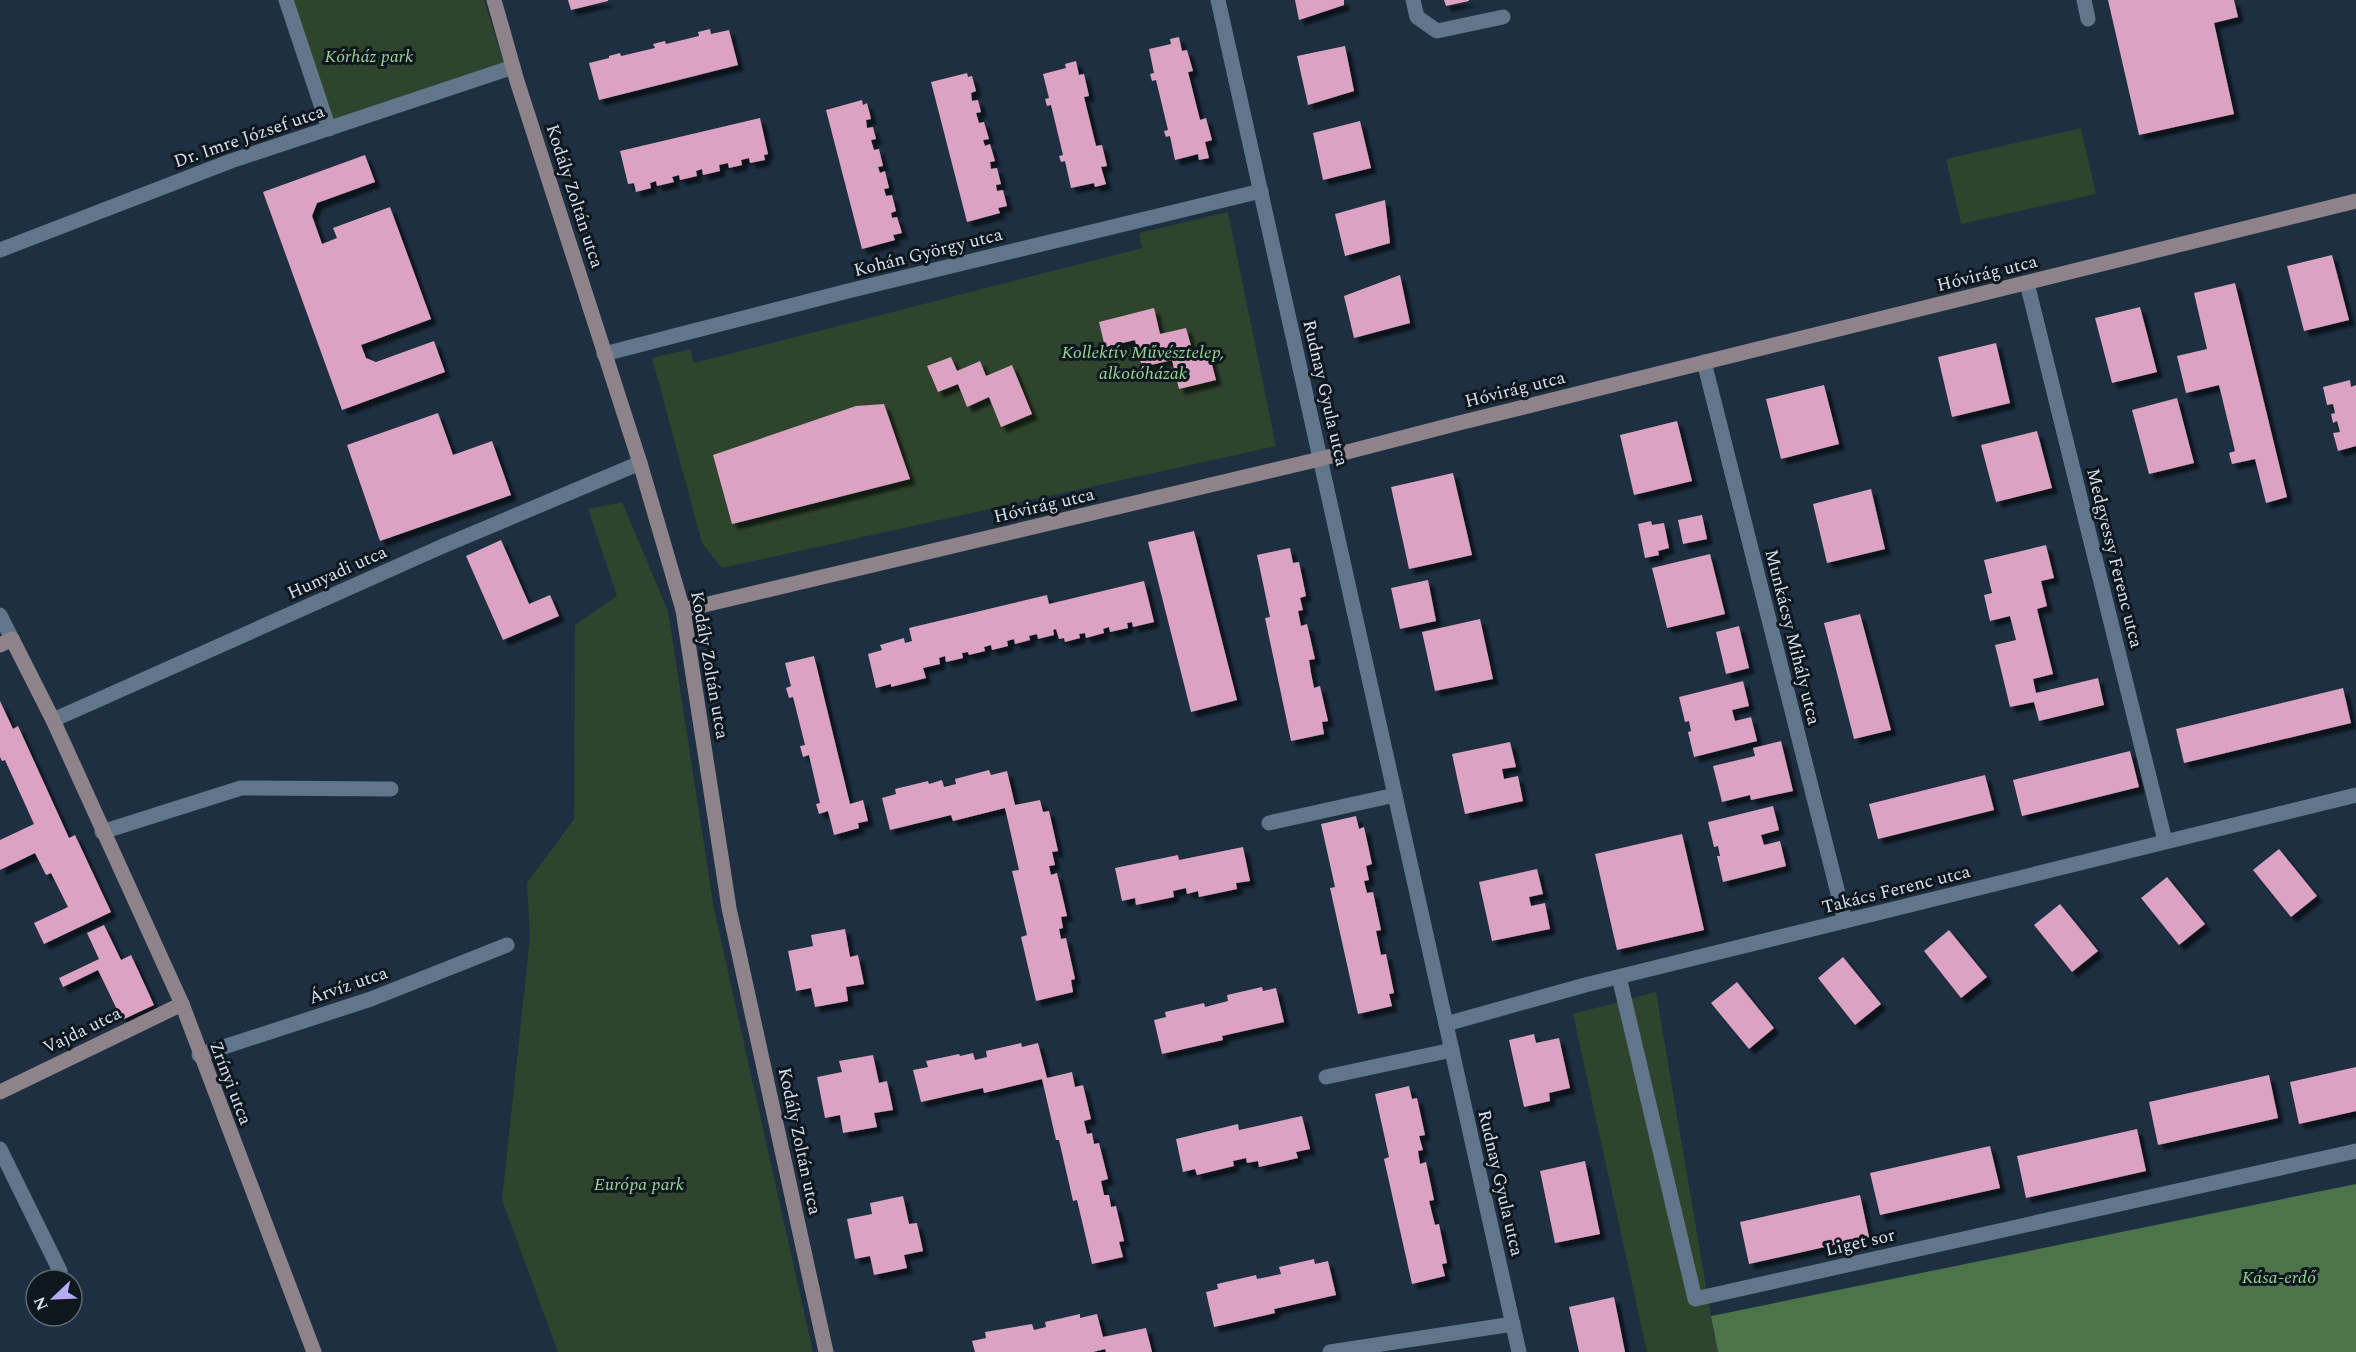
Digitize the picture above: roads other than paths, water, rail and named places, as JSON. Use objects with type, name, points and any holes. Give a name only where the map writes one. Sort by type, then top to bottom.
[{"type":"street","points":[[286,0],[328,129]]},
{"type":"street","name":"Kodály Zoltán utca","points":[[494,0],[513,67],[640,463],[683,610],[729,908],[826,1352]]},
{"type":"street","name":"Rudnay Gyula utca","points":[[1218,0],[1519,1352]]},
{"type":"street","points":[[1413,0],[1417,17],[1437,32],[1503,17]]},
{"type":"street","points":[[2084,0],[2088,19]]},
{"type":"street","name":"Dr. Imre József utca","points":[[0,250],[231,162],[513,67]]},
{"type":"street","name":"Kohán György utca","points":[[604,354],[848,291],[1261,191]]},
{"type":"street","name":"Hóvirág utca","points":[[683,610],[1320,459],[2356,201]]},
{"type":"street","name":"Medgyessy Ferenc utca","points":[[2027,283],[2165,842]]},
{"type":"street","name":"Munkácsy Mihály utca","points":[[1704,362],[1845,921]]},
{"type":"street","name":"Hunyadi utca","points":[[53,720],[454,541],[640,463]]},
{"type":"street","name":"Zrínyi utca","points":[[0,615],[6,642],[53,720],[182,1004],[199,1055],[314,1352]]},
{"type":"street","points":[[102,832],[241,788],[391,789]]},
{"type":"street","points":[[1269,823],[1395,795]]},
{"type":"street","name":"Takács Ferenc utca","points":[[1446,1024],[1619,977],[2356,795]]},
{"type":"street","name":"Árvíz utca","points":[[199,1055],[371,999],[507,945]]},
{"type":"street","name":"Liget sor","points":[[1619,977],[1695,1299],[2356,1151]]},
{"type":"street","name":"Vajda utca","points":[[0,1092],[182,1004]]},
{"type":"street","points":[[1326,1077],[1452,1050]]},
{"type":"street","points":[[0,1149],[59,1268]]},
{"type":"street","points":[[1330,1352],[1513,1324]]},
{"type":"park label","name":"Kórház park","points":[[369,56]]},
{"type":"park label","name":"Kollektív Művésztelep, alkotóházak","points":[[1143,362]]},
{"type":"park label","name":"Európa park","points":[[639,1184]]},
{"type":"park label","name":"Kása-erdő","points":[[2279,1277]]}]
